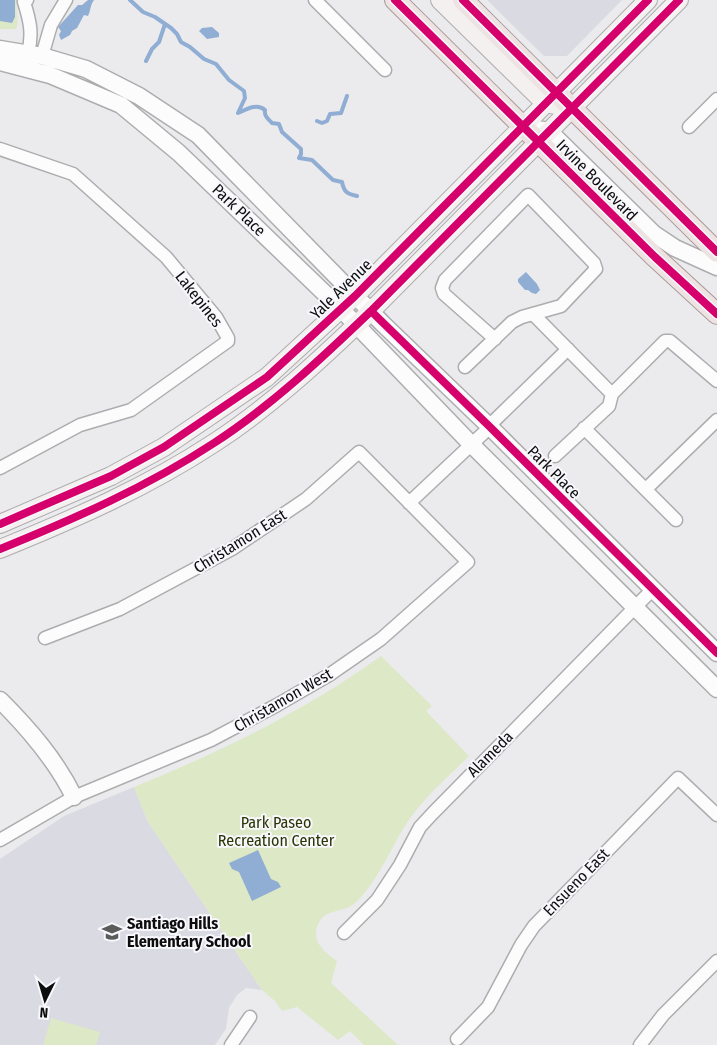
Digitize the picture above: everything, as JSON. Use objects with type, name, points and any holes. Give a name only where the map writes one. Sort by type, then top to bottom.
[{"type":"main road","name":"Irvine Boulevard","points":[[395,0],[522,126],[544,136],[655,257],[717,314]]},
{"type":"main road","points":[[440,0],[551,98]]},
{"type":"main road","name":"Irvine Boulevard","points":[[463,0],[551,98],[572,108],[717,252]]},
{"type":"main road","name":"Yale Avenue","points":[[0,524],[111,476],[164,447],[267,377],[355,296],[648,0]]},
{"type":"main road","points":[[0,549],[70,520],[149,481],[215,443],[287,388],[371,311],[679,0]]},
{"type":"street","points":[[27,0],[24,2],[31,25],[31,42],[35,54]]},
{"type":"street","points":[[35,54],[66,0]]},
{"type":"street","points":[[315,0],[385,70]]},
{"type":"street","name":"Park Place","points":[[0,49],[35,54],[86,70],[132,92],[198,135],[355,296],[490,427],[717,653]]},
{"type":"street","name":"Park Place","points":[[0,62],[50,75],[121,105],[179,153],[341,309],[471,444],[717,689]]},
{"type":"street","points":[[689,127],[717,99]]},
{"type":"street","points":[[544,136],[654,234],[675,248],[717,267]]},
{"type":"street","name":"Lakepines","points":[[0,149],[72,174],[166,257],[216,317],[228,338],[228,341],[205,358],[130,410],[80,425],[0,468]]},
{"type":"street","points":[[465,367],[512,322],[522,317],[561,306],[596,269],[594,263],[528,195],[445,280],[442,288],[444,294],[494,338]]},
{"type":"street","points":[[533,314],[612,394]]},
{"type":"street","points":[[555,456],[609,406],[612,394],[665,340],[670,340],[717,381]]},
{"type":"street","points":[[409,503],[490,427],[568,349]]},
{"type":"street","points":[[646,489],[717,420]]},
{"type":"street","points":[[584,428],[676,520]]},
{"type":"street","name":"Christamon East","points":[[44,638],[120,609],[232,549],[306,499],[359,452],[409,503]]},
{"type":"street","name":"Christamon West","points":[[0,840],[74,797],[211,740],[330,675],[381,639],[468,562],[409,503]]},
{"type":"street","name":"Alameda","points":[[344,933],[377,900],[400,865],[420,828],[433,813],[653,589]]},
{"type":"street","points":[[0,700],[25,726],[57,766],[74,797]]},
{"type":"street","name":"Ensueno East","points":[[457,1040],[488,1007],[521,945],[534,926],[678,778],[717,815]]},
{"type":"street","points":[[640,1045],[662,1015],[717,961]]},
{"type":"street","points":[[231,1045],[250,1017]]},
{"type":"shaded area","points":[[487,0],[622,0],[567,56],[544,56]]},
{"type":"shaded area","name":"Santiago Hills Elementary School","points":[[134,787],[148,822],[262,990],[246,988],[237,995],[229,1008],[226,1029],[215,1045],[0,1045],[0,859],[64,816]]},
{"type":"green space","points":[[0,0],[17,0],[18,22],[16,29],[0,29]]},
{"type":"green space","name":"Park Paseo Recreation Center","points":[[381,656],[432,706],[426,711],[469,756],[417,809],[376,877],[362,896],[351,906],[327,914],[317,927],[316,938],[318,943],[337,961],[331,983],[398,1045],[364,1045],[350,1031],[338,1040],[297,1007],[282,1011],[275,1001],[262,990],[148,822],[134,787],[198,760],[261,729],[322,695]]},
{"type":"green space","points":[[51,1018],[100,1032],[96,1045],[43,1045]]},
{"type":"water","points":[[0,0],[15,0],[15,17],[12,23],[0,21]]},
{"type":"water","points":[[88,0],[94,0],[88,16],[84,15],[77,28],[61,40],[59,35],[61,31],[58,27],[78,5],[82,5]]},
{"type":"water","points":[[212,27],[219,33],[219,37],[207,39],[199,31],[202,28]]},
{"type":"water","points":[[526,272],[540,290],[536,294],[525,290],[518,282],[518,279]]},
{"type":"water","points":[[258,850],[271,879],[278,882],[281,887],[252,901],[239,872],[232,869],[229,863]]},
{"type":"waterway","points":[[130,0],[143,12],[155,17],[171,28],[181,42],[204,59],[216,64],[229,80],[244,91],[245,98],[238,113],[255,107],[265,110],[268,119],[272,123],[279,124],[282,132],[301,149],[299,158],[312,160],[333,180],[342,182],[346,192],[357,196]]},
{"type":"waterway","points":[[146,61],[152,49],[159,42],[165,24]]},
{"type":"waterway","points":[[317,121],[322,123],[327,121],[330,114],[341,113],[347,96]]},
{"type":"cycle path","points":[[395,0],[655,257],[717,314]]},
{"type":"cycle path","points":[[463,0],[717,252]]},
{"type":"cycle path","points":[[0,524],[111,476],[164,447],[267,377],[355,296],[648,0]]},
{"type":"cycle path","points":[[0,549],[83,514],[163,474],[235,429],[276,397],[315,364],[371,311],[679,0]]},
{"type":"cycle path","points":[[371,311],[717,653]]},
{"type":"place","name":"Santiago Hills Elementary School","points":[[112,932]]}]
